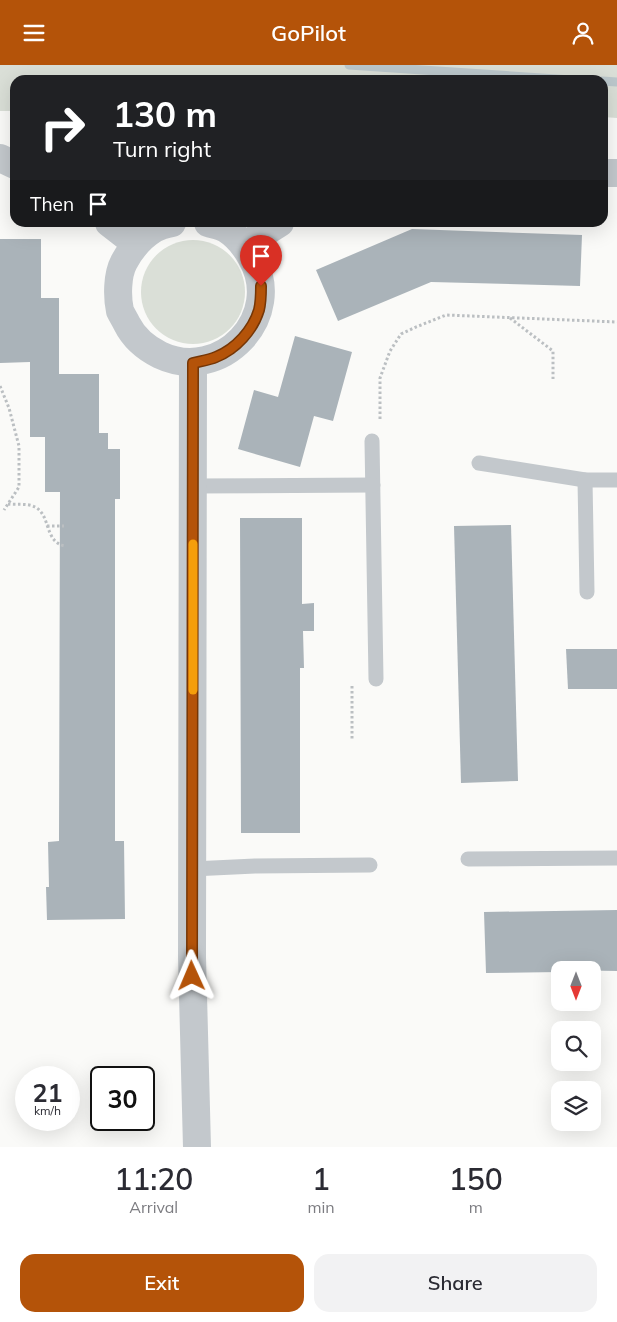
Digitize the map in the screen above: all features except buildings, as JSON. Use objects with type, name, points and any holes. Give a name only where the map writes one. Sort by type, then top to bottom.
[{"type":"street","points":[[114,227],[136,244]]},
{"type":"street","points":[[158,227],[136,244],[123,264],[118,287],[120,311],[131,332],[148,349],[170,359],[193,363],[215,357],[235,346],[250,330],[259,309],[261,286],[256,265],[245,245],[226,229],[220,227]]},
{"type":"street","points":[[245,245],[274,227]]},
{"type":"street","points":[[193,363],[192,957],[197,1147]]},
{"type":"lane","points":[[372,441],[376,679]]},
{"type":"lane","points":[[479,463],[585,480],[617,480]]},
{"type":"lane","points":[[585,480],[587,592]]},
{"type":"lane","points":[[193,486],[373,485]]},
{"type":"lane","points":[[468,859],[617,858]]},
{"type":"lane","points":[[192,869],[254,866],[370,865]]},
{"type":"path","points":[[372,441],[380,433],[380,378],[390,351],[401,334],[446,315],[617,322]]},
{"type":"path","points":[[510,317],[553,351],[553,379]]},
{"type":"path","points":[[0,386],[9,409],[19,446],[19,487],[4,510]]},
{"type":"path","points":[[8,504],[36,507],[45,518],[49,532],[54,539],[60,545],[65,546]]},
{"type":"path","points":[[47,526],[64,526]]},
{"type":"path","points":[[352,740],[352,680],[376,679]]},
{"type":"shaded area","points":[[0,65],[617,65],[617,118],[608,117],[608,75],[10,75],[10,111],[0,111]]},
{"type":"shaded area","points":[[193,240],[213,244],[222,249],[236,263],[241,272],[245,292],[241,312],[236,321],[222,335],[213,340],[193,344],[173,340],[164,335],[150,321],[145,312],[141,292],[145,272],[150,263],[164,249],[173,244]]},
{"type":"waterway","points":[[349,65],[497,75]]},
{"type":"waterway","points":[[608,81],[617,82]]},
{"type":"slow traffic","points":[[193,544],[193,690]]},
{"type":"route","points":[[192,976],[193,363],[225,352],[235,346],[250,330],[259,309],[261,286]]}]
